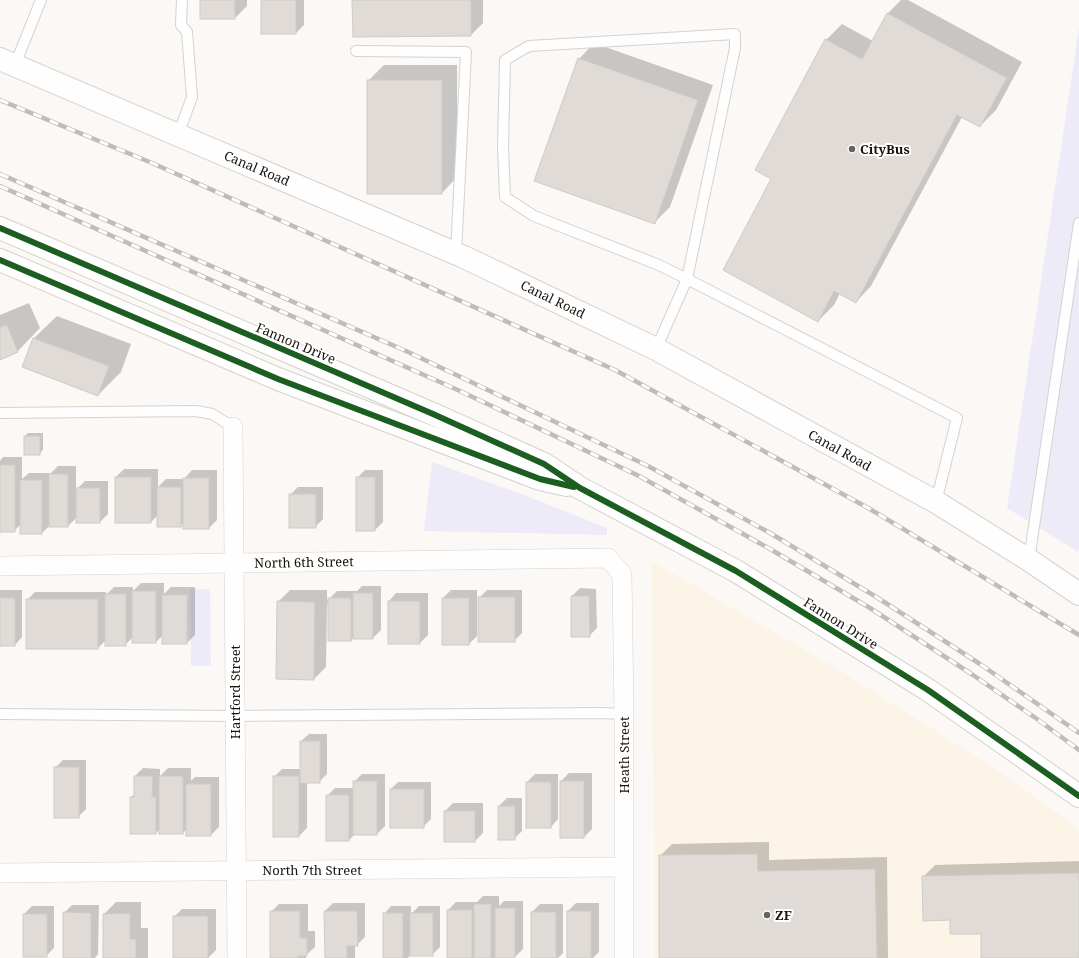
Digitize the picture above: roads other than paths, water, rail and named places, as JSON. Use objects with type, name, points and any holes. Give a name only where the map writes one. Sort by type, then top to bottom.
[{"type":"street","name":"Canal Road","points":[[8,62],[456,254],[656,349],[936,502],[1029,560],[1079,594]]},
{"type":"street","name":"Fannon Drive","points":[[0,228],[544,464],[580,488],[736,571],[928,690],[1079,796]]},
{"type":"street","name":"Fannon Drive","points":[[0,260],[278,379],[540,479],[580,488]]},
{"type":"street","name":"Hartford Street","points":[[233,427],[237,958]]},
{"type":"street","name":"North 6th Street","points":[[0,566],[608,558]]},
{"type":"street","name":"Heath Street","points":[[608,558],[622,574],[624,714],[624,958]]},
{"type":"street","name":"North 7th Street","points":[[0,873],[623,868]]},
{"type":"lane","points":[[8,62],[41,0]]},
{"type":"lane","points":[[178,135],[192,97],[187,32],[181,25],[182,0]]},
{"type":"lane","points":[[656,349],[687,279],[735,48],[735,34],[529,46],[505,60],[503,147],[506,197],[534,216],[659,265],[687,279],[957,418],[936,502]]},
{"type":"lane","points":[[356,51],[466,52],[456,254]]},
{"type":"lane","points":[[1029,560],[1079,223]]},
{"type":"lane","points":[[0,413],[196,411],[212,414],[233,427]]},
{"type":"lane","points":[[0,714],[235,716],[624,714]]},
{"type":"railway","points":[[0,100],[152,163],[615,370],[870,509],[1079,635]]},
{"type":"railway","points":[[0,174],[406,351],[648,466],[770,533],[878,598],[980,664],[1079,733]]},
{"type":"railway","points":[[0,186],[460,391],[639,476],[770,549],[870,608],[973,675],[1079,750]]},
{"type":"place","name":"CityBus","points":[[852,149]]},
{"type":"place","name":"ZF","points":[[767,915]]}]
